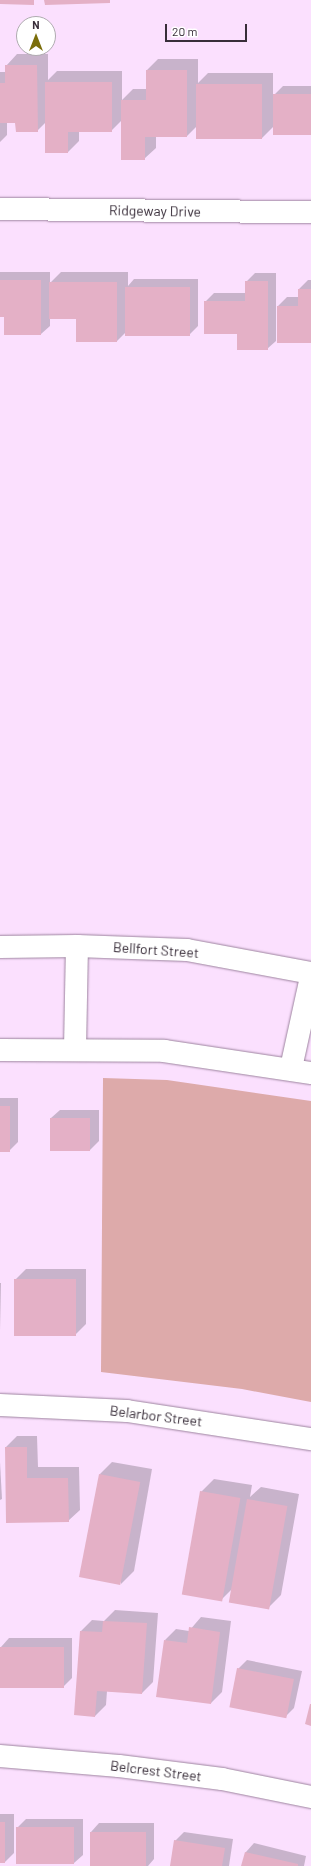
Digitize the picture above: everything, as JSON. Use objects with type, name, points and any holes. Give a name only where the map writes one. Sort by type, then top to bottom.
[{"type":"street","name":"Ridgeway Drive","points":[[0,208],[311,212]]},
{"type":"street","name":"Bellfort Street","points":[[0,947],[77,946],[188,950],[311,973]]},
{"type":"street","points":[[75,1049],[77,946]]},
{"type":"street","points":[[0,1050],[75,1049],[164,1051],[301,1071],[311,977]]},
{"type":"street","name":"Belarbor Street","points":[[0,1405],[127,1411],[311,1439]]},
{"type":"street","name":"Belcrest Street","points":[[0,1756],[119,1766],[222,1779],[311,1797]]},
{"type":"shaded area","points":[[103,1078],[167,1080],[311,1101],[311,1402],[242,1389],[101,1372]]},
{"type":"building","points":[[0,0],[34,0],[34,5],[0,4]]},
{"type":"building","points":[[44,0],[110,0],[110,3],[45,5]]},
{"type":"building","points":[[5,65],[37,65],[38,132],[16,132],[15,123],[0,123],[0,83],[5,83]]},
{"type":"building","points":[[146,70],[187,70],[187,137],[145,137],[145,160],[121,160],[121,100],[146,100]]},
{"type":"building","points":[[45,82],[112,82],[112,132],[68,132],[68,153],[45,153]]},
{"type":"building","points":[[196,84],[262,84],[262,139],[196,139]]},
{"type":"building","points":[[273,94],[311,94],[311,135],[273,135]]},
{"type":"building","points":[[0,280],[41,280],[41,335],[4,335],[4,317],[0,317]]},
{"type":"building","points":[[245,281],[268,281],[268,350],[237,350],[237,334],[204,334],[204,301],[245,301]]},
{"type":"building","points":[[49,282],[117,282],[117,342],[76,342],[76,319],[49,319]]},
{"type":"building","points":[[125,287],[190,287],[190,336],[125,336]]},
{"type":"building","points":[[298,289],[311,289],[311,343],[277,343],[277,306],[298,306]]},
{"type":"building","points":[[0,1106],[10,1106],[10,1152],[0,1152]]},
{"type":"building","points":[[50,1118],[90,1118],[90,1151],[50,1151]]},
{"type":"building","points":[[14,1279],[76,1279],[76,1336],[14,1336]]},
{"type":"building","points":[[5,1447],[27,1447],[27,1478],[68,1478],[69,1522],[6,1523]]},
{"type":"building","points":[[99,1474],[140,1482],[120,1585],[79,1577]]},
{"type":"building","points":[[200,1491],[240,1498],[222,1602],[182,1594]]},
{"type":"building","points":[[247,1499],[287,1506],[269,1610],[229,1602]]},
{"type":"building","points":[[103,1621],[147,1623],[142,1694],[97,1691],[95,1717],[74,1715],[80,1631],[102,1632]]},
{"type":"building","points":[[189,1627],[220,1632],[211,1704],[156,1697],[164,1640],[187,1643]]},
{"type":"building","points":[[0,1647],[64,1647],[64,1688],[0,1688]]},
{"type":"building","points":[[237,1668],[294,1679],[286,1718],[229,1707]]},
{"type":"building","points":[[311,1704],[311,1726],[305,1724]]},
{"type":"building","points":[[0,1822],[5,1822],[5,1863],[0,1863]]},
{"type":"building","points":[[16,1827],[74,1827],[74,1864],[16,1864]]},
{"type":"building","points":[[90,1832],[146,1832],[146,1866],[90,1866]]},
{"type":"building","points":[[174,1840],[225,1848],[222,1866],[170,1866]]},
{"type":"building","points":[[245,1852],[298,1864],[298,1866],[241,1866]]}]
